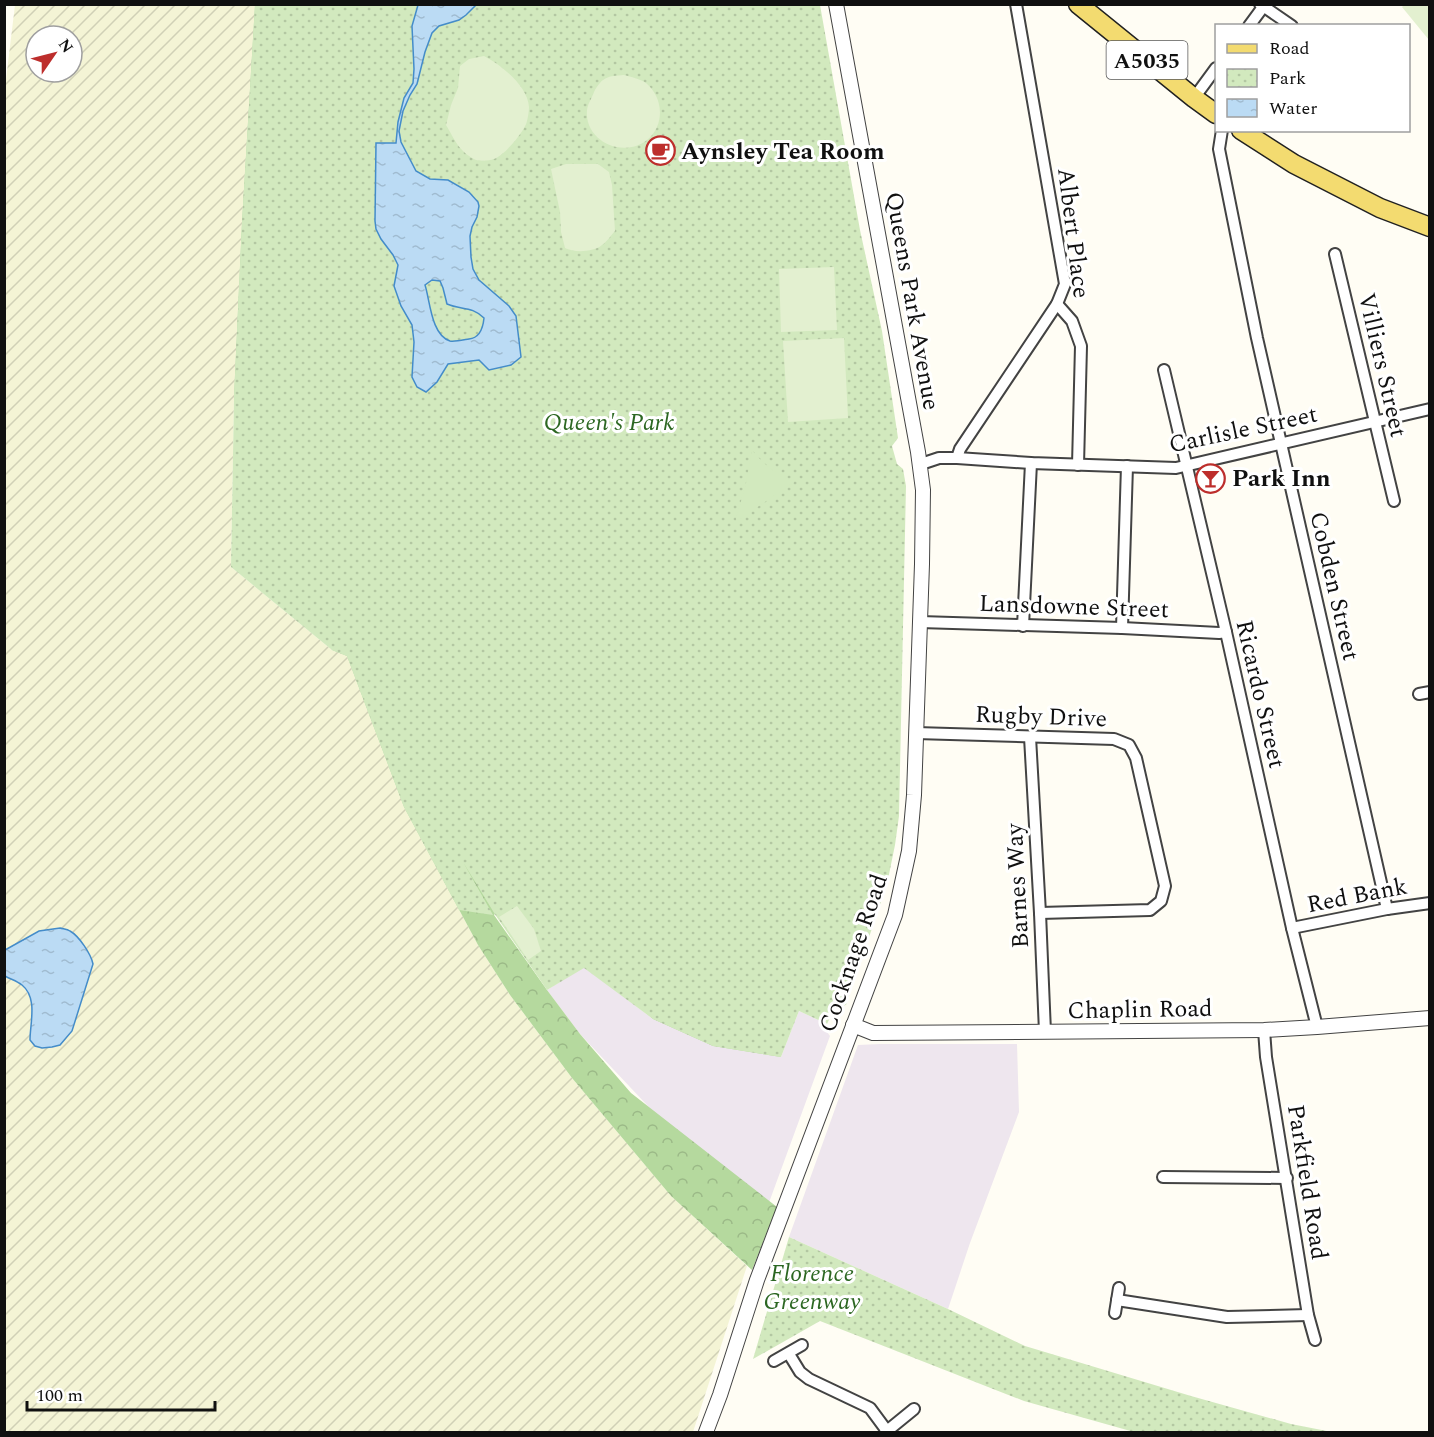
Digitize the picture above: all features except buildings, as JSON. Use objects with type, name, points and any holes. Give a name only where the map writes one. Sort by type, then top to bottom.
[{"type":"main road","name":"A5035","points":[[1078,4],[1215,113]]},
{"type":"main road","points":[[1244,132],[1294,164],[1429,230]]},
{"type":"street","name":"Queens Park Avenue","points":[[836,4],[921,464]]},
{"type":"street","name":"Albert Place","points":[[1016,4],[1065,284],[1057,304],[1072,321],[1081,346],[1077,465]]},
{"type":"street","points":[[1250,24],[1262,6],[1289,24]]},
{"type":"street","points":[[1194,98],[1215,69]]},
{"type":"street","name":"Cobden Street","points":[[1222,132],[1219,149],[1257,338],[1387,909]]},
{"type":"street","name":"Villiers Street","points":[[1335,254],[1394,501]]},
{"type":"street","points":[[957,458],[960,449],[1057,304]]},
{"type":"street","name":"Ricardo Street","points":[[1164,370],[1226,632],[1292,928],[1317,1027]]},
{"type":"street","name":"Carlisle Street","points":[[921,464],[939,458],[957,458],[1176,468],[1430,410]]},
{"type":"street","points":[[1023,626],[1031,463]]},
{"type":"street","name":"Cocknage Road","points":[[706,1432],[766,1255],[895,915],[909,851],[914,795],[923,490],[921,464]]},
{"type":"street","points":[[1122,628],[1127,466]]},
{"type":"street","points":[[1377,488],[1390,486]]},
{"type":"street","name":"Lansdowne Street","points":[[920,622],[1226,632]]},
{"type":"street","name":"Rugby Drive","points":[[916,733],[1114,739],[1129,745],[1136,758],[1165,886],[1161,901],[1150,910],[1040,913]]},
{"type":"street","name":"Barnes Way","points":[[1030,737],[1045,1032]]},
{"type":"street","name":"Red Bank","points":[[1292,928],[1430,903]]},
{"type":"street","name":"Chaplin Road","points":[[853,1025],[873,1033],[1045,1032],[1264,1029],[1430,1018]]},
{"type":"street","name":"Parkfield Road","points":[[1264,1029],[1266,1057],[1308,1315],[1316,1340]]},
{"type":"street","points":[[1163,1177],[1287,1178]]},
{"type":"street","points":[[1115,1313],[1119,1288]]},
{"type":"street","points":[[1117,1300],[1227,1317],[1308,1315]]},
{"type":"street","points":[[774,1361],[802,1345]]},
{"type":"street","points":[[789,1354],[800,1372],[809,1379],[870,1407],[886,1432],[914,1409]]},
{"type":"shaded area","points":[[584,967],[653,1019],[781,1057],[799,1011],[827,1024],[827,1032],[830,1036],[767,1208],[679,1139],[580,1034],[547,990]]},
{"type":"shaded area","points":[[1017,1044],[1019,1112],[948,1309],[789,1237],[858,1045]]},
{"type":"green space","points":[[1405,4],[1429,5],[1429,40],[1402,7]]},
{"type":"green space","points":[[15,5],[255,5],[234,397],[231,567],[332,650],[347,656],[404,807],[478,945],[510,995],[572,1078],[671,1196],[747,1266],[693,1432],[5,1432],[5,976],[22,985],[30,997],[32,1009],[30,1031],[43,1048],[52,1047],[60,1044],[93,964],[38,931],[5,950],[4,96]]},
{"type":"green space","points":[[255,5],[781,1057],[713,1046],[653,1019],[513,895],[494,915],[580,1034],[631,1093],[777,1207],[752,1270],[671,1196],[572,1078],[510,995],[478,945],[404,807],[347,656],[332,650],[234,397]]},
{"type":"green space","name":"Queen's Park","points":[[255,5],[820,5],[860,230],[882,331],[898,438],[892,446],[897,464],[903,469],[906,486],[899,816],[887,884],[846,1005],[835,1007],[827,1024],[799,1011],[781,1057],[713,1046],[653,1019],[584,968],[547,990],[496,916],[463,862],[493,915],[459,910],[404,807],[347,656],[332,650],[231,567],[234,397]]},
{"type":"green space","points":[[484,56],[519,84],[529,107],[528,118],[514,143],[498,157],[482,161],[470,157],[461,149],[446,125],[458,88],[460,66],[469,59]]},
{"type":"green space","points":[[624,75],[646,83],[652,89],[660,112],[653,134],[647,140],[627,148],[607,144],[598,138],[588,121],[587,110],[594,92],[603,80]]},
{"type":"green space","points":[[566,164],[598,164],[609,172],[615,231],[604,244],[594,249],[579,251],[565,248],[551,169]]},
{"type":"green space","points":[[834,267],[837,330],[781,332],[779,269]]},
{"type":"green space","points":[[844,338],[848,418],[788,422],[783,341]]},
{"type":"green space","points":[[752,450],[771,469],[794,482],[737,521],[736,519]]},
{"type":"green space","points":[[517,906],[534,929],[541,951],[528,960],[499,917]]},
{"type":"green space","name":"Florence Greenway","points":[[789,1237],[1025,1346],[1191,1396],[1291,1424],[1332,1432],[1134,1432],[1024,1401],[820,1321],[753,1359]]},
{"type":"water","points":[[418,5],[476,5],[459,20],[439,26],[432,33],[417,84],[403,111],[399,131],[401,142],[416,171],[430,179],[448,180],[469,192],[478,202],[477,217],[470,236],[473,269],[479,280],[509,306],[516,316],[521,357],[511,365],[489,370],[479,360],[448,364],[437,382],[426,392],[417,387],[412,377],[414,342],[412,325],[401,306],[394,286],[398,265],[381,239],[375,221],[376,143],[396,143],[404,98],[413,83],[412,26]],"holes":[[[432,280],[440,281],[447,304],[471,310],[484,318],[482,329],[476,337],[450,341],[439,332],[432,316],[425,285]]]},
{"type":"water","points":[[60,928],[69,930],[77,937],[87,950],[93,964],[72,1031],[60,1045],[42,1048],[35,1046],[30,1040],[32,1004],[27,990],[5,976],[5,950],[39,931]]},
{"type":"place","name":"Aynsley Tea Room","points":[[660,151]]},
{"type":"place","name":"Park Inn","points":[[1211,478]]}]
